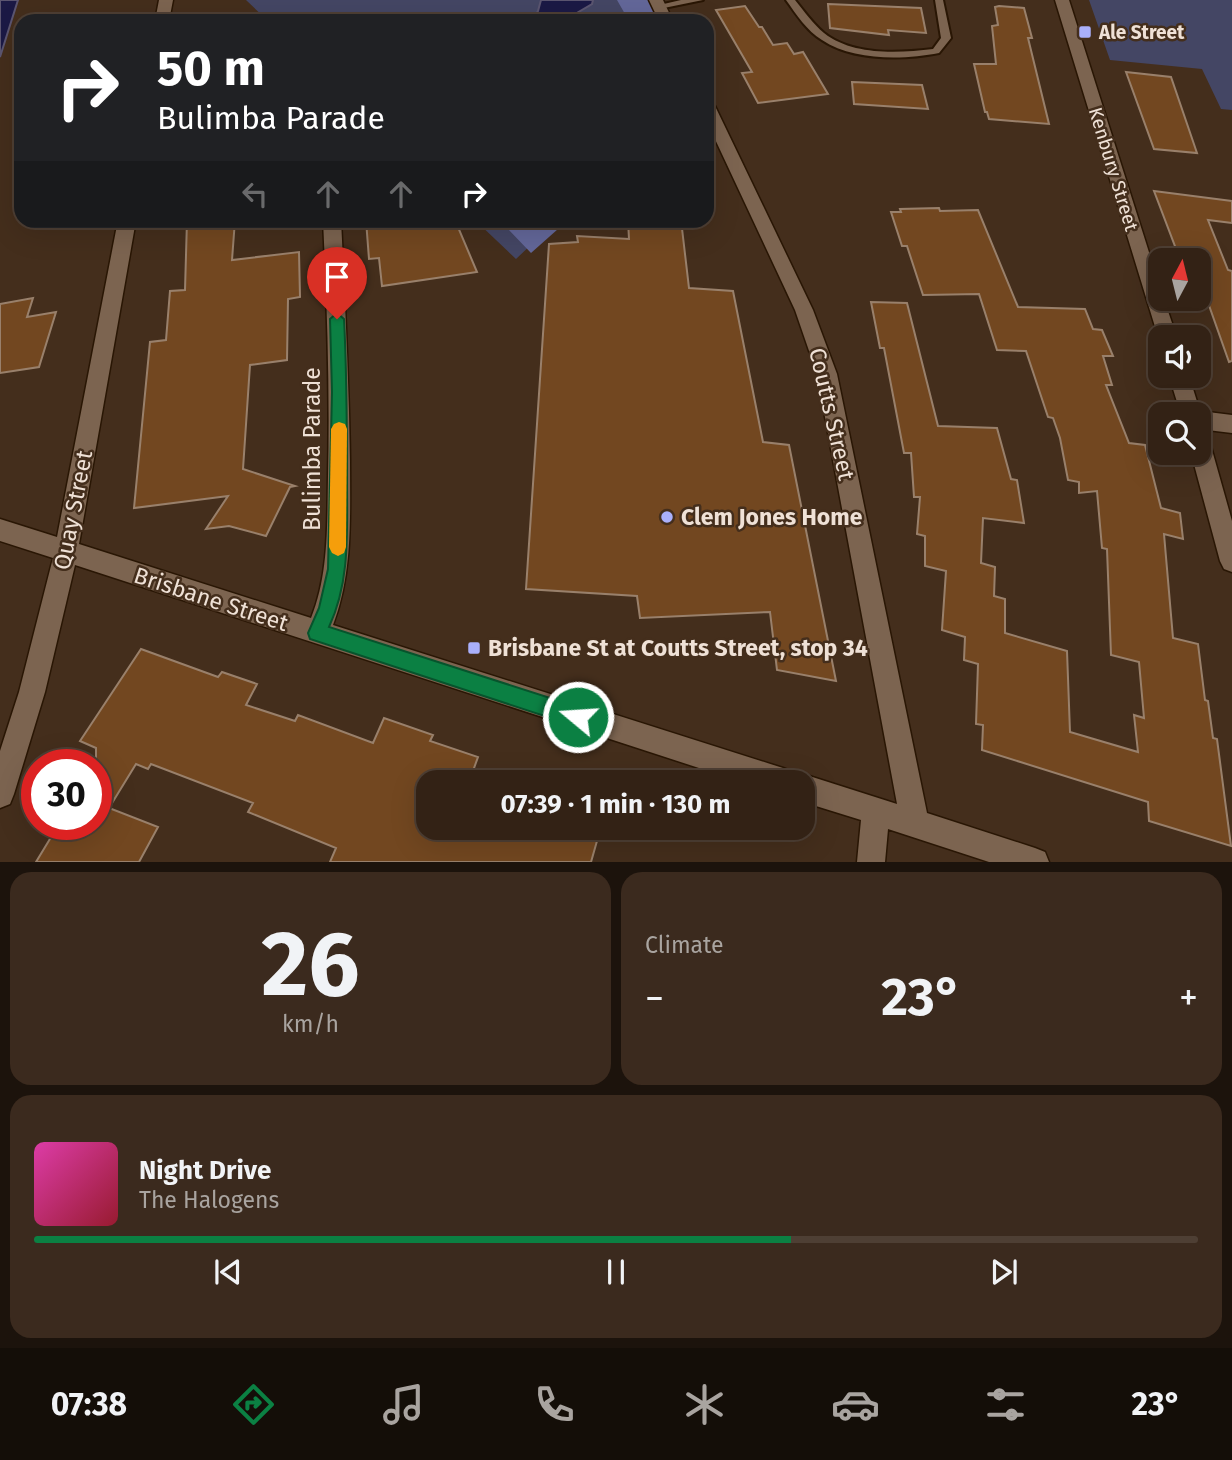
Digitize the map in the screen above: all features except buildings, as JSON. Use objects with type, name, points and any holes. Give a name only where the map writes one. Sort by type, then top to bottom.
[{"type":"street","name":"Kenbury Street","points":[[1062,0],[1163,325]]},
{"type":"street","name":"Coutts Street","points":[[714,121],[804,310],[827,374],[915,823]]},
{"type":"street","name":"Quay Street","points":[[0,794],[32,692],[66,552],[126,228]]},
{"type":"street","name":"Bulimba Parade","points":[[317,633],[328,610],[337,569],[340,392],[332,228]]},
{"type":"street","points":[[1211,421],[1232,424]]},
{"type":"street","points":[[1205,465],[1232,561]]},
{"type":"street","name":"Brisbane Street","points":[[0,530],[745,770]]},
{"type":"street","points":[[815,792],[1034,862]]},
{"type":"street","points":[[872,862],[876,810]]},
{"type":"lane","points":[[657,3],[699,0]]},
{"type":"lane","points":[[790,0],[823,37],[841,47],[915,55],[936,51],[946,38],[939,0]]},
{"type":"shaded area","points":[[0,0],[18,0],[0,57]]},
{"type":"shaded area","points":[[246,0],[626,0],[632,14],[261,14]]},
{"type":"shaded area","points":[[541,0],[593,0],[592,4],[575,14],[536,14]]},
{"type":"shaded area","points":[[617,0],[650,0],[656,14],[625,14]]},
{"type":"shaded area","points":[[1089,0],[1232,0],[1232,110],[1221,109],[1202,69],[1110,60]]},
{"type":"shaded area","points":[[483,228],[549,228],[516,259]]},
{"type":"shaded area","points":[[507,228],[559,228],[531,253]]},
{"type":"slow traffic","points":[[338,547],[339,429]]},
{"type":"place","name":"Ale Street","points":[[1085,32]]},
{"type":"place","name":"Clem Jones Home","points":[[667,517]]},
{"type":"place","name":"Brisbane St at Coutts Street, stop 34","points":[[474,648]]},
{"type":"route","points":[[337,319],[340,392],[337,569],[328,610],[317,633],[578,717]]}]
